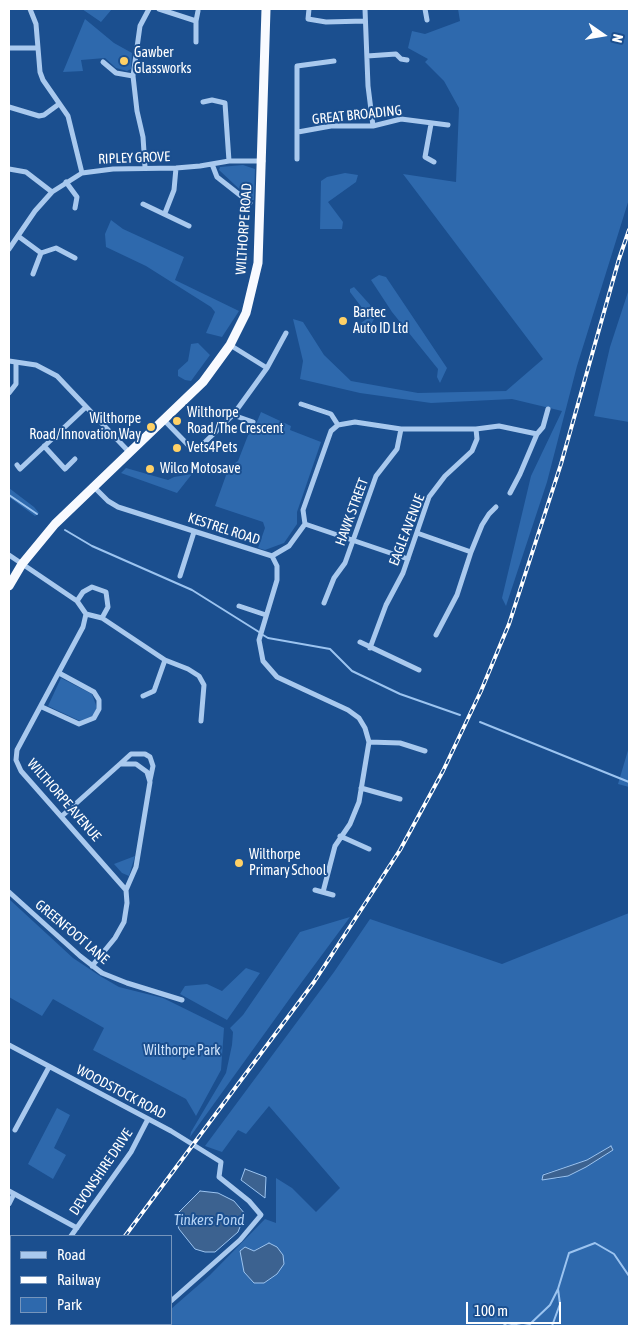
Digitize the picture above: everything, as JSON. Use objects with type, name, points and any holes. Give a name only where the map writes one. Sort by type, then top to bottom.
[{"type":"highway","name":"WILTHORPE ROAD","points":[[9,586],[22,564],[55,524],[203,382],[230,345],[246,313],[258,263],[263,161],[266,9]]},
{"type":"street","points":[[30,9],[36,24],[38,63],[43,80],[68,116],[82,173]]},
{"type":"street","points":[[144,167],[143,137],[137,111],[133,76],[140,26],[149,9]]},
{"type":"street","points":[[159,9],[196,21]]},
{"type":"street","points":[[309,9],[308,19],[326,22],[365,21]]},
{"type":"street","points":[[365,9],[368,86],[373,126]]},
{"type":"street","points":[[425,9],[427,20]]},
{"type":"street","points":[[196,42],[198,11]]},
{"type":"street","points":[[9,48],[37,48]]},
{"type":"street","points":[[368,56],[396,54],[401,59],[407,60]]},
{"type":"street","points":[[297,159],[297,66],[334,61]]},
{"type":"street","points":[[102,62],[113,70],[133,76]]},
{"type":"street","points":[[109,76],[113,70]]},
{"type":"street","points":[[203,102],[212,100],[225,104],[229,161]]},
{"type":"street","points":[[9,107],[39,116],[44,115],[59,104]]},
{"type":"street","name":"GREAT BROADING","points":[[298,132],[331,126],[373,126],[401,119],[448,125]]},
{"type":"street","points":[[430,124],[425,157],[434,162]]},
{"type":"street","name":"RIPLEY GROVE","points":[[9,249],[35,211],[52,192],[82,173],[144,167],[176,168],[229,161],[263,161]]},
{"type":"street","points":[[212,164],[217,177],[250,203]]},
{"type":"street","points":[[164,213],[174,190],[176,168]]},
{"type":"street","points":[[9,169],[26,172],[52,192]]},
{"type":"street","points":[[66,182],[77,197],[75,208]]},
{"type":"street","points":[[143,204],[189,226]]},
{"type":"street","points":[[18,236],[41,253]]},
{"type":"street","points":[[41,253],[56,248],[75,258]]},
{"type":"street","points":[[33,274],[41,253]]},
{"type":"street","points":[[164,420],[190,448],[201,446],[233,415],[267,368],[286,333]]},
{"type":"street","points":[[230,345],[267,368]]},
{"type":"street","points":[[9,361],[36,365],[57,376],[130,453]]},
{"type":"street","points":[[9,393],[16,384],[16,362]]},
{"type":"street","points":[[301,404],[331,414],[338,425],[355,422],[401,429],[476,429],[499,426],[537,434]]},
{"type":"street","points":[[17,465],[20,469],[86,407]]},
{"type":"street","points":[[314,416],[316,409]]},
{"type":"street","points":[[510,493],[537,434],[543,427],[548,409]]},
{"type":"street","points":[[233,415],[253,422]]},
{"type":"street","name":"KESTREL ROAD","points":[[94,487],[113,506],[272,556],[289,546],[304,524],[303,510],[326,441],[331,431],[338,425]]},
{"type":"street","name":"HAWK STREET","points":[[324,603],[334,578],[345,563],[376,476],[397,449],[401,429]]},
{"type":"street","name":"EAGLE AVENUE","points":[[370,648],[386,605],[398,586],[430,497],[445,476],[472,451],[477,439],[476,429]]},
{"type":"street","points":[[44,446],[65,468],[75,459]]},
{"type":"street","points":[[436,635],[458,595],[470,552],[482,525],[496,507]]},
{"type":"street","points":[[304,524],[408,560]]},
{"type":"street","points":[[180,576],[194,532]]},
{"type":"street","points":[[417,533],[470,552]]},
{"type":"street","points":[[9,555],[77,601],[86,614],[102,618],[165,660],[188,669],[199,676],[204,685],[201,721]]},
{"type":"street","points":[[272,556],[277,566],[277,580],[259,640],[260,654],[272,672],[348,710],[359,718],[365,728],[369,742],[355,812],[335,846],[323,892]]},
{"type":"street","points":[[77,601],[87,589],[92,587],[102,589],[109,602],[102,618]]},
{"type":"street","points":[[239,606],[266,616]]},
{"type":"street","name":"WILTHORPE AVENUE","points":[[86,614],[83,626],[42,707],[17,750],[16,760],[21,771],[126,890]]},
{"type":"street","points":[[360,642],[419,670]]},
{"type":"street","points":[[143,696],[154,691],[165,660]]},
{"type":"street","points":[[42,707],[79,724],[94,718],[99,710],[98,700],[94,692],[59,673]]},
{"type":"street","points":[[369,742],[400,743],[425,751]]},
{"type":"street","points":[[62,816],[131,754],[145,754],[150,757],[153,766],[136,867],[126,890],[127,903],[124,922],[115,938],[92,966]]},
{"type":"street","points":[[120,764],[136,764],[147,772],[150,782]]},
{"type":"street","points":[[361,788],[400,799]]},
{"type":"street","points":[[340,836],[369,849]]},
{"type":"street","points":[[315,890],[333,895]]},
{"type":"street","name":"GREENFOOT LANE","points":[[9,892],[92,966],[112,978],[182,1000]]},
{"type":"street","name":"WOODSTOCK ROAD","points":[[9,1045],[148,1119],[221,1162],[219,1177],[249,1201],[261,1215],[240,1240],[172,1300]]},
{"type":"street","points":[[16,1130],[49,1067]]},
{"type":"street","name":"DEVONSHIRE DRIVE","points":[[72,1235],[131,1152],[148,1119]]},
{"type":"street","points":[[9,1204],[11,1193],[77,1228]]},
{"type":"green space","points":[[82,9],[112,9],[101,22]]},
{"type":"green space","points":[[458,9],[629,9],[629,199],[577,366],[547,482],[506,606],[502,598],[531,476],[562,411],[512,399],[431,403],[360,393],[300,379],[303,361],[293,319],[303,322],[324,355],[351,381],[418,393],[506,391],[543,359],[403,174],[456,182],[459,108],[444,81],[425,62],[428,59],[408,48],[412,31],[425,34],[460,21]]},
{"type":"green space","points":[[85,19],[114,43],[132,53],[131,69],[127,71],[116,68],[105,58],[81,60],[83,71],[63,72]]},
{"type":"green space","points":[[243,165],[255,169],[254,200],[251,200],[219,170],[220,167]]},
{"type":"green space","points":[[345,173],[358,175],[356,182],[328,202],[343,222],[342,229],[320,229],[321,181],[327,177]]},
{"type":"green space","points":[[111,220],[123,229],[184,257],[175,280],[239,311],[222,337],[206,333],[215,312],[211,307],[146,266],[106,247],[105,234]]},
{"type":"green space","points":[[379,275],[386,277],[447,368],[440,383],[437,377],[438,369],[392,312],[371,280]]},
{"type":"green space","points":[[354,287],[373,308],[374,319],[370,326],[356,334],[352,333],[353,329],[369,317],[350,292],[350,289]]},
{"type":"green space","points":[[629,289],[629,422],[594,416],[610,347]]},
{"type":"green space","points":[[198,343],[210,355],[191,381],[185,380],[178,376],[178,370],[188,361],[191,344]]},
{"type":"green space","points":[[261,412],[291,426],[290,430],[321,442],[297,512],[297,524],[284,543],[265,550],[258,548],[265,528],[263,522],[215,506],[229,467],[238,461],[252,425],[256,424]]},
{"type":"green space","points":[[126,468],[168,480],[192,474],[177,493],[121,473]]},
{"type":"green space","points":[[9,488],[39,513],[35,516],[9,497]]},
{"type":"green space","points":[[61,678],[92,694],[97,708],[93,716],[80,721],[48,706]]},
{"type":"green space","points":[[629,747],[629,787],[618,784]]},
{"type":"green space","points":[[135,856],[129,876],[122,873],[114,864]]},
{"type":"green space","name":"Wilthorpe Park","points":[[9,899],[73,958],[100,976],[119,987],[163,998],[224,1028],[221,1070],[196,1116],[186,1099],[93,1050],[104,1028],[53,999],[42,1016],[9,997]]},
{"type":"green space","points":[[629,913],[629,1326],[148,1326],[172,1325],[172,1308],[210,1275],[265,1219],[276,1223],[276,1178],[292,1188],[316,1212],[340,1188],[269,1106],[246,1134],[238,1130],[222,1152],[205,1146],[334,972],[370,919],[502,964]],"holes":[[[611,1146],[613,1150],[568,1176],[557,1179],[543,1174],[587,1160]],[[260,1247],[284,1264],[277,1274],[264,1283],[244,1272],[240,1251],[254,1251]]]},
{"type":"green space","points":[[350,917],[190,1137],[191,1132],[226,1073],[232,1045],[233,1032],[230,1028],[243,1015],[300,932]]},
{"type":"green space","points":[[246,968],[260,973],[227,1020],[180,994],[185,986],[207,984],[222,991]]},
{"type":"green space","points":[[57,1108],[70,1115],[54,1148],[66,1155],[53,1179],[28,1164]]},
{"type":"water","points":[[611,1146],[613,1150],[568,1176],[542,1180],[543,1175],[587,1160]]},
{"type":"water","points":[[245,1169],[266,1177],[265,1198],[241,1180]]},
{"type":"water","name":"Tinkers Pond","points":[[200,1191],[218,1193],[234,1201],[245,1214],[238,1232],[215,1252],[195,1249],[179,1229],[176,1221],[178,1213]]},
{"type":"water","points":[[269,1243],[277,1247],[283,1255],[284,1264],[277,1274],[264,1283],[254,1283],[244,1272],[240,1251],[245,1247],[254,1251]]},
{"type":"waterway","points":[[9,495],[37,514]]},
{"type":"waterway","points":[[65,530],[92,546],[192,590],[259,632]]},
{"type":"waterway","points":[[263,635],[268,638],[330,649],[352,671],[400,694],[460,715]]},
{"type":"waterway","points":[[480,722],[629,782]]},
{"type":"waterway","points":[[552,1326],[560,1304],[558,1289],[569,1253],[595,1243],[614,1254],[629,1276]]},
{"type":"waterway","points":[[524,1326],[529,1325],[550,1305],[558,1289]]},
{"type":"waterway","points":[[503,1326],[507,1323],[521,1326]]},
{"type":"railway","points":[[126,1235],[314,982],[400,850],[443,771],[481,691],[509,624],[561,464],[619,259],[629,230]]},
{"type":"place","name":"Gawber Glassworks","points":[[124,61]]},
{"type":"place","name":"Bartec Auto ID Ltd","points":[[343,321]]},
{"type":"place","name":"Wilthorpe Road/The Crescent","points":[[177,421]]},
{"type":"place","name":"Wilthorpe Road/Innovation Way","points":[[151,427]]},
{"type":"place","name":"Vets4Pets","points":[[177,448]]},
{"type":"place","name":"Wilco Motosave","points":[[150,469]]},
{"type":"place","name":"Wilthorpe Primary School","points":[[239,863]]}]
